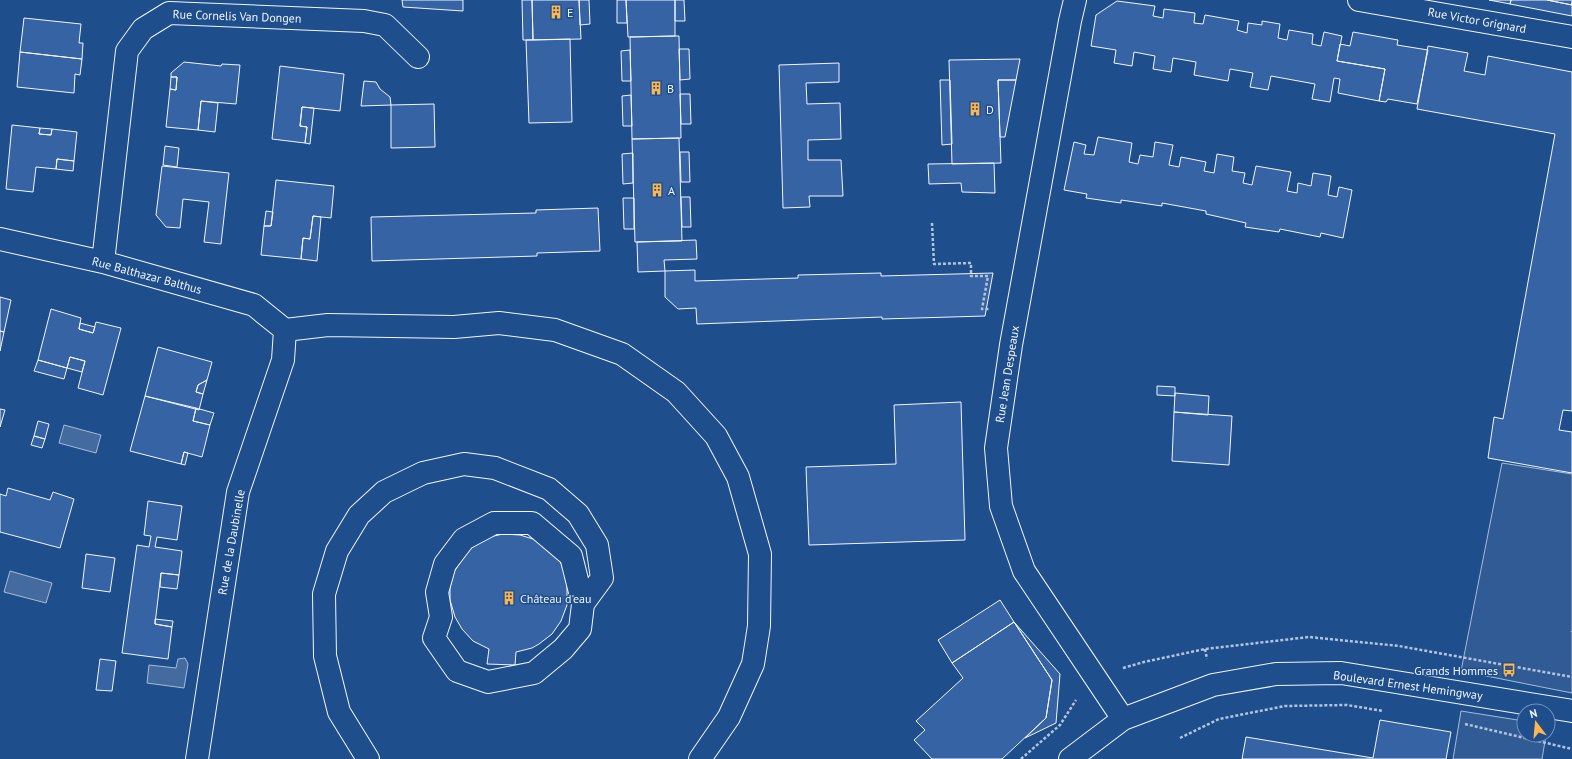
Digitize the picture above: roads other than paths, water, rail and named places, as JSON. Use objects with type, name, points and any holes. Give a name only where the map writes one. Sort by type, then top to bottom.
[{"type":"street","name":"Rue Jean Despeaux","points":[[1075,0],[1017,313],[996,448],[1001,506],[1024,571],[1123,720]]},
{"type":"street","name":"Rue Victor Grignard","points":[[1359,0],[1572,37]]},
{"type":"street","name":"Rue Cornelis Van Dongen","points":[[102,262],[127,51],[143,29],[169,13],[364,21],[385,25],[418,57]]},
{"type":"street","name":"Rue Balthazar Balthus","points":[[0,239],[102,262],[254,305],[285,330]]},
{"type":"street","points":[[285,330],[328,325],[454,327],[499,323],[555,330],[622,354],[676,392],[716,436],[738,477],[760,554],[759,626],[753,664],[729,717],[700,759]]},
{"type":"street","name":"Rue de la Daubinelle","points":[[197,759],[238,492],[283,360],[285,330]]},
{"type":"street","points":[[368,759],[339,712],[325,656],[324,594],[337,551],[359,515],[384,492],[422,473],[464,464],[495,468],[550,489],[578,514],[597,545],[602,578],[583,604],[580,629],[563,649],[534,672],[488,682],[457,671],[434,638],[441,617],[437,592],[445,564],[464,538],[494,523],[532,523],[570,556],[583,604]]},
{"type":"street","name":"Boulevard Ernest Hemingway","points":[[1070,759],[1123,720],[1213,686],[1276,674],[1342,673],[1572,711]]},
{"type":"place","name":"E","points":[[556,12]]},
{"type":"place","name":"B","points":[[656,88]]},
{"type":"place","name":"D","points":[[975,109]]},
{"type":"place","name":"A","points":[[657,190]]},
{"type":"place","name":"Château d'eau","points":[[509,598]]},
{"type":"place","name":"Grands Hommes","points":[[1509,670]]}]
